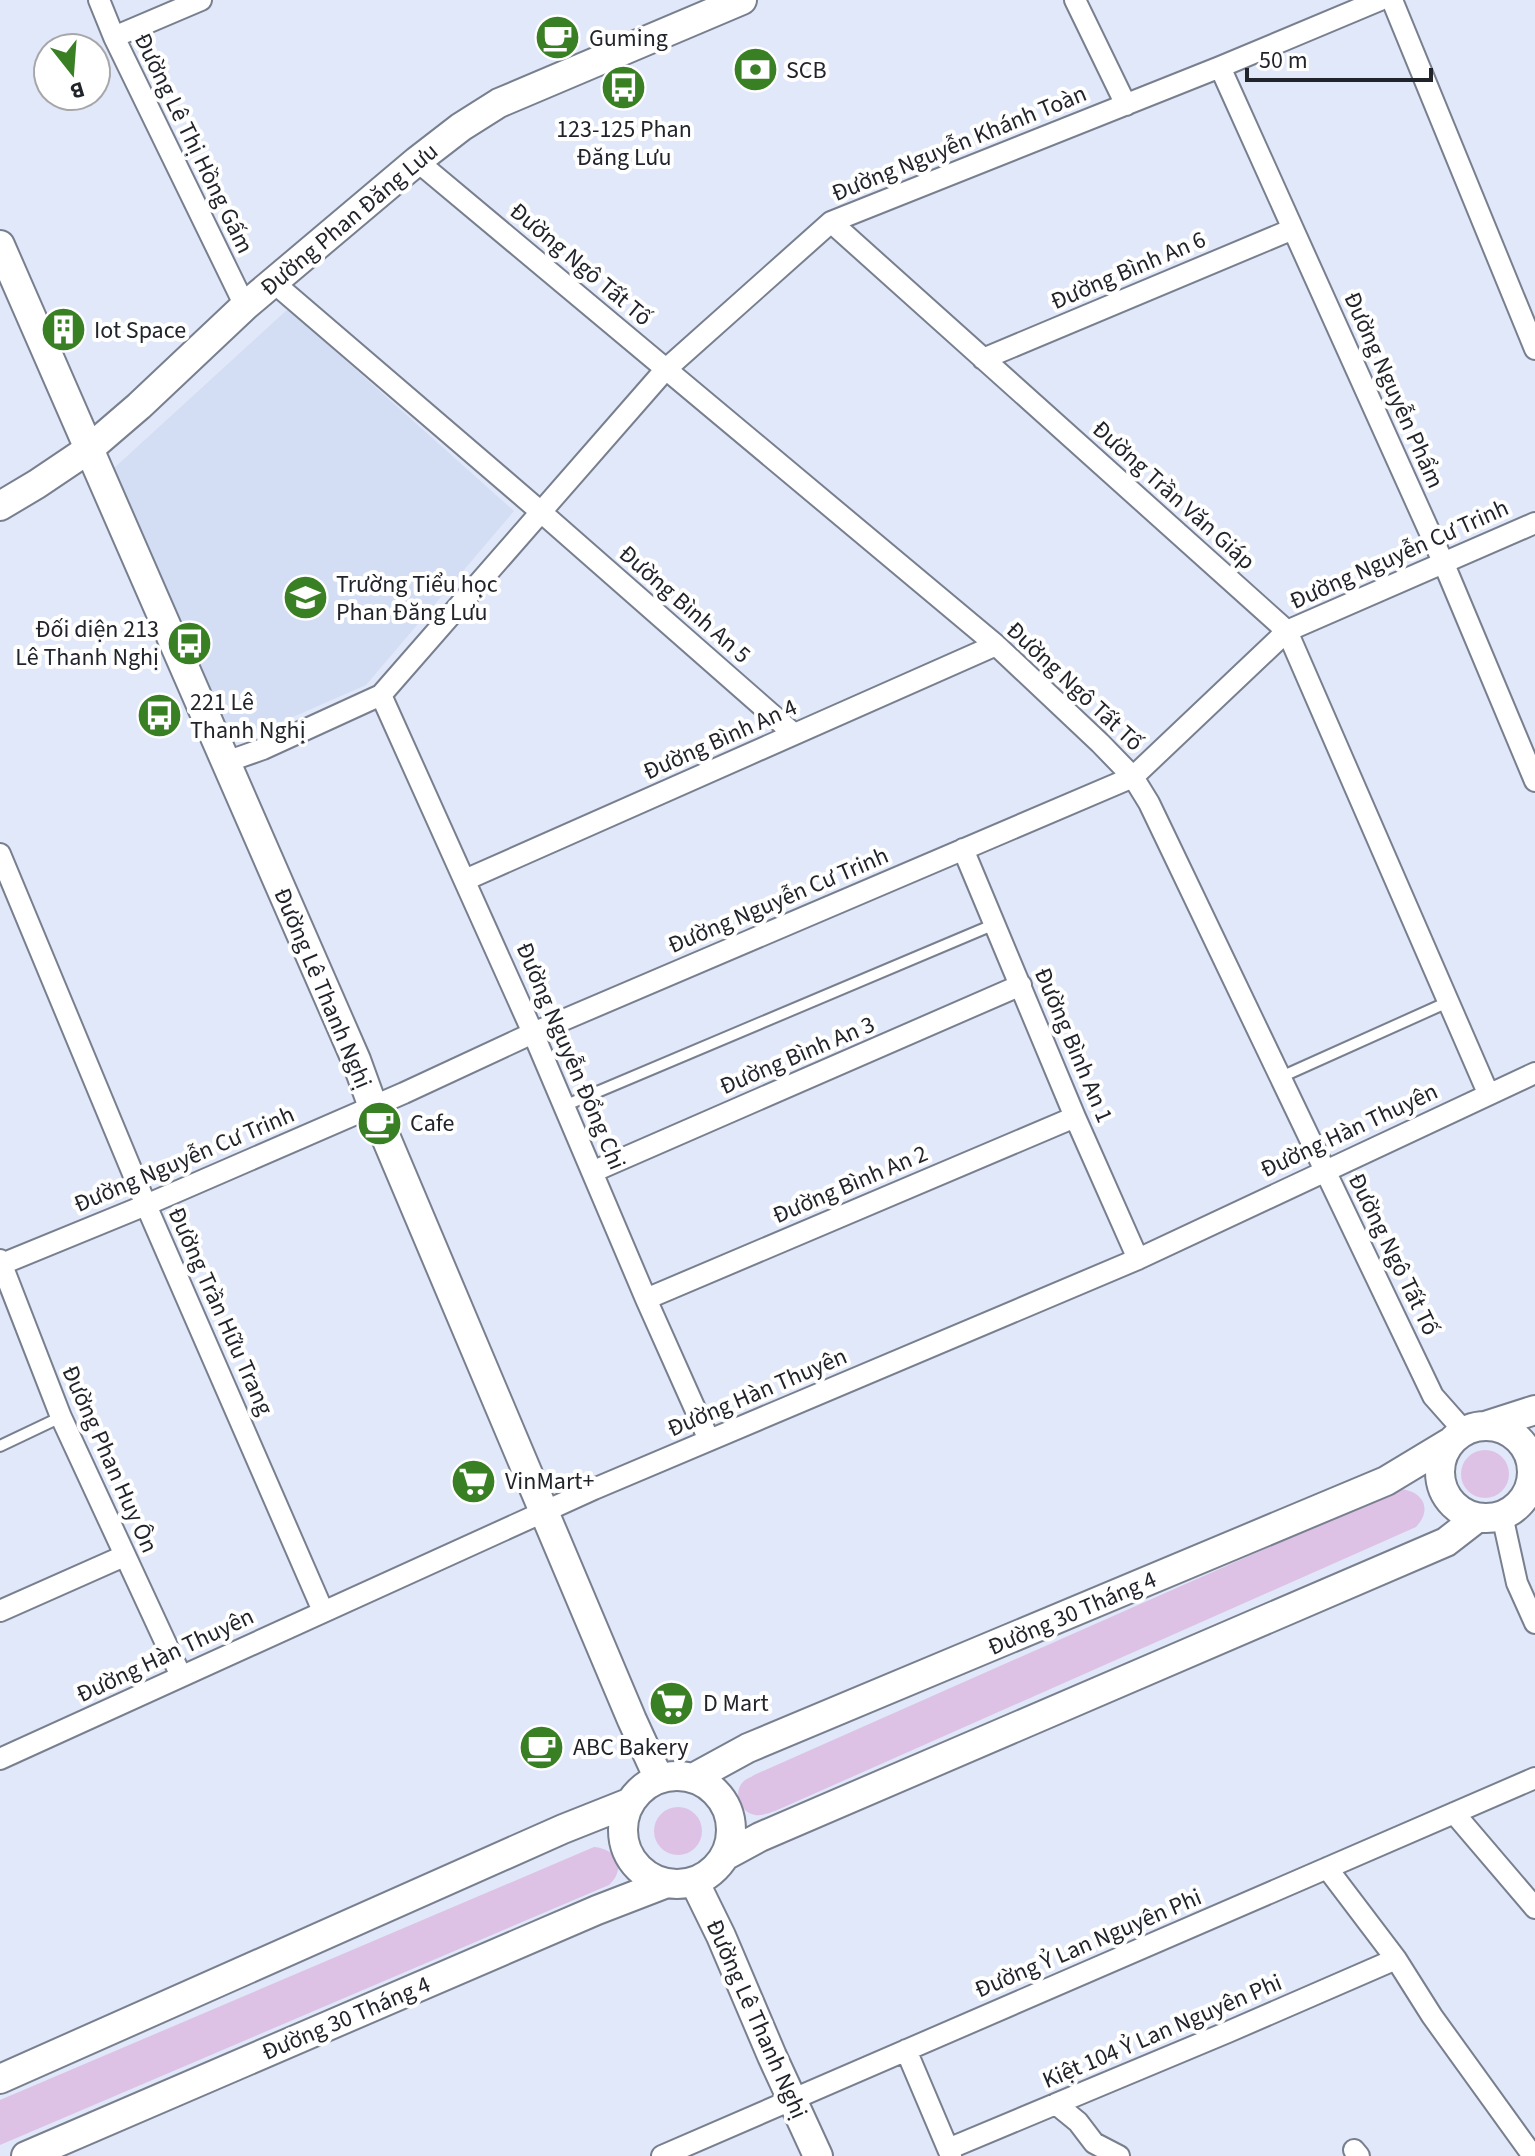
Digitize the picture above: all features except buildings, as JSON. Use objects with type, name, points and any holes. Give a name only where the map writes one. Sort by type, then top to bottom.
[{"type":"street","name":"Đường Lê Thị Hồng Gấm","points":[[99,0],[245,306]]},
{"type":"street","points":[[114,37],[201,0]]},
{"type":"street","name":"Đường Phan Đăng Lưu","points":[[0,506],[89,449],[245,306],[461,127],[499,103],[742,0]]},
{"type":"street","points":[[1075,0],[1126,105]]},
{"type":"street","name":"Đường Nguyễn Khánh Toàn","points":[[226,762],[263,749],[381,695],[665,370],[831,222],[1380,0]]},
{"type":"street","points":[[1392,0],[1535,349]]},
{"type":"street","name":"Đường Nguyễn Phẩm","points":[[1220,67],[1444,564],[1535,781]]},
{"type":"street","name":"Đường Ngô Tất Tố","points":[[417,161],[996,645],[1133,777],[1149,803],[1433,1396],[1466,1433]]},
{"type":"street","name":"Đường Trần Văn Giáp","points":[[831,222],[1287,631],[1488,1093]]},
{"type":"street","name":"Đường Bình An 6","points":[[983,359],[1293,229]]},
{"type":"street","name":"Đường Lê Thanh Nghị","points":[[0,245],[350,1046],[373,1107],[659,1779]]},
{"type":"street","name":"Đường Bình An 5","points":[[273,282],[794,734]]},
{"type":"street","name":"Đường Nguyễn Cư Trinh","points":[[1,1262],[146,1205],[373,1107],[533,1033],[1133,777],[1287,631],[1535,523]]},
{"type":"street","name":"Đường Bình An 4","points":[[465,880],[996,645]]},
{"type":"street","name":"Đường Nguyễn Đổng Chi","points":[[381,695],[533,1033],[709,1440]]},
{"type":"street","name":"Đường Bình An 1","points":[[963,849],[1138,1259]]},
{"type":"street","name":"Đường Trần Hữu Trang","points":[[0,854],[146,1205],[323,1611]]},
{"type":"street","name":"Đường Bình An 3","points":[[592,1172],[1021,985]]},
{"type":"street","name":"Đường Hàn Thuyên","points":[[0,1759],[545,1512],[1138,1259],[1535,1073]]},
{"type":"street","name":"Đường Bình An 2","points":[[646,1299],[1075,1117]]},
{"type":"street","name":"Đường Phan Huy Ôn","points":[[1,1262],[61,1417],[181,1676]]},
{"type":"street","name":"Đường 30 Tháng 4","points":[[693,1778],[748,1748],[1386,1481],[1466,1433],[1535,1410]]},
{"type":"street","points":[[725,1856],[760,1837],[1446,1542],[1509,1508],[1529,1490],[1532,1475],[1524,1446],[1500,1428],[1466,1433],[1442,1457],[1439,1473],[1442,1488],[1450,1502],[1462,1512],[1509,1508]]},
{"type":"street","points":[[1509,1508],[1517,1583],[1535,1623]]},
{"type":"street","points":[[0,1611],[124,1556]]},
{"type":"street","points":[[672,1776],[693,1778],[707,1785],[728,1809],[732,1825],[731,1841],[725,1856],[708,1875],[681,1883],[652,1878],[631,1859],[623,1831],[625,1816],[639,1792],[659,1779],[672,1776]]},
{"type":"street","name":"Đường Ỷ Lan Nguyên Phi","points":[[662,2156],[1535,1778]]},
{"type":"street","points":[[0,2079],[563,1829],[631,1802]]},
{"type":"street","points":[[1454,1813],[1535,1908]]},
{"type":"street","points":[[1327,1868],[1396,1959],[1432,2016],[1533,2156]]},
{"type":"street","name":"Đường Lê Thanh Nghị","points":[[681,1883],[721,1936],[818,2156]]},
{"type":"street","name":"Đường 30 Tháng 4","points":[[26,2156],[582,1917],[681,1883]]},
{"type":"street","name":"Kiệt 104 Ỷ Lan Nguyên Phi","points":[[949,2153],[1396,1959]]},
{"type":"street","points":[[906,2050],[949,2153]]},
{"type":"street","points":[[1056,2104],[1078,2122],[1094,2143],[1119,2156]]},
{"type":"lane","points":[[564,1106],[995,924]]},
{"type":"lane","points":[[1281,1077],[1448,1002]]},
{"type":"lane","points":[[0,1446],[61,1417]]},
{"type":"shaded area","name":"Trường Tiểu học Phan Đăng Lưu","points":[[288,309],[514,511],[366,685],[245,738],[225,724],[113,469]]},
{"type":"shaded area","points":[[1485,1450],[1502,1457],[1509,1474],[1502,1491],[1485,1498],[1468,1491],[1461,1474],[1468,1457]]},
{"type":"shaded area","points":[[1400,1489],[1415,1493],[1423,1502],[1424,1514],[1416,1527],[775,1811],[763,1815],[750,1814],[740,1802],[739,1787],[754,1775]]},
{"type":"shaded area","points":[[678,1807],[695,1814],[702,1831],[695,1848],[678,1855],[661,1848],[654,1831],[661,1814]]},
{"type":"shaded area","points":[[594,1847],[609,1851],[617,1860],[617,1872],[609,1885],[0,2145],[0,2100]]},
{"type":"place","name":"Guming","points":[[558,38]]},
{"type":"place","name":"SCB","points":[[755,70]]},
{"type":"place","name":"123-125 Phan Đăng Lưu","points":[[624,87]]},
{"type":"place","name":"Iot Space","points":[[63,330]]},
{"type":"place","name":"Trường Tiểu học Phan Đăng Lưu","points":[[305,598]]},
{"type":"place","name":"Đối diện 213 Lê Thanh Nghị","points":[[190,643]]},
{"type":"place","name":"221 Lê Thanh Nghị","points":[[159,716]]},
{"type":"place","name":"Cafe","points":[[379,1123]]},
{"type":"place","name":"VinMart+","points":[[474,1481]]},
{"type":"place","name":"D Mart","points":[[672,1703]]},
{"type":"place","name":"ABC Bakery","points":[[542,1747]]}]
